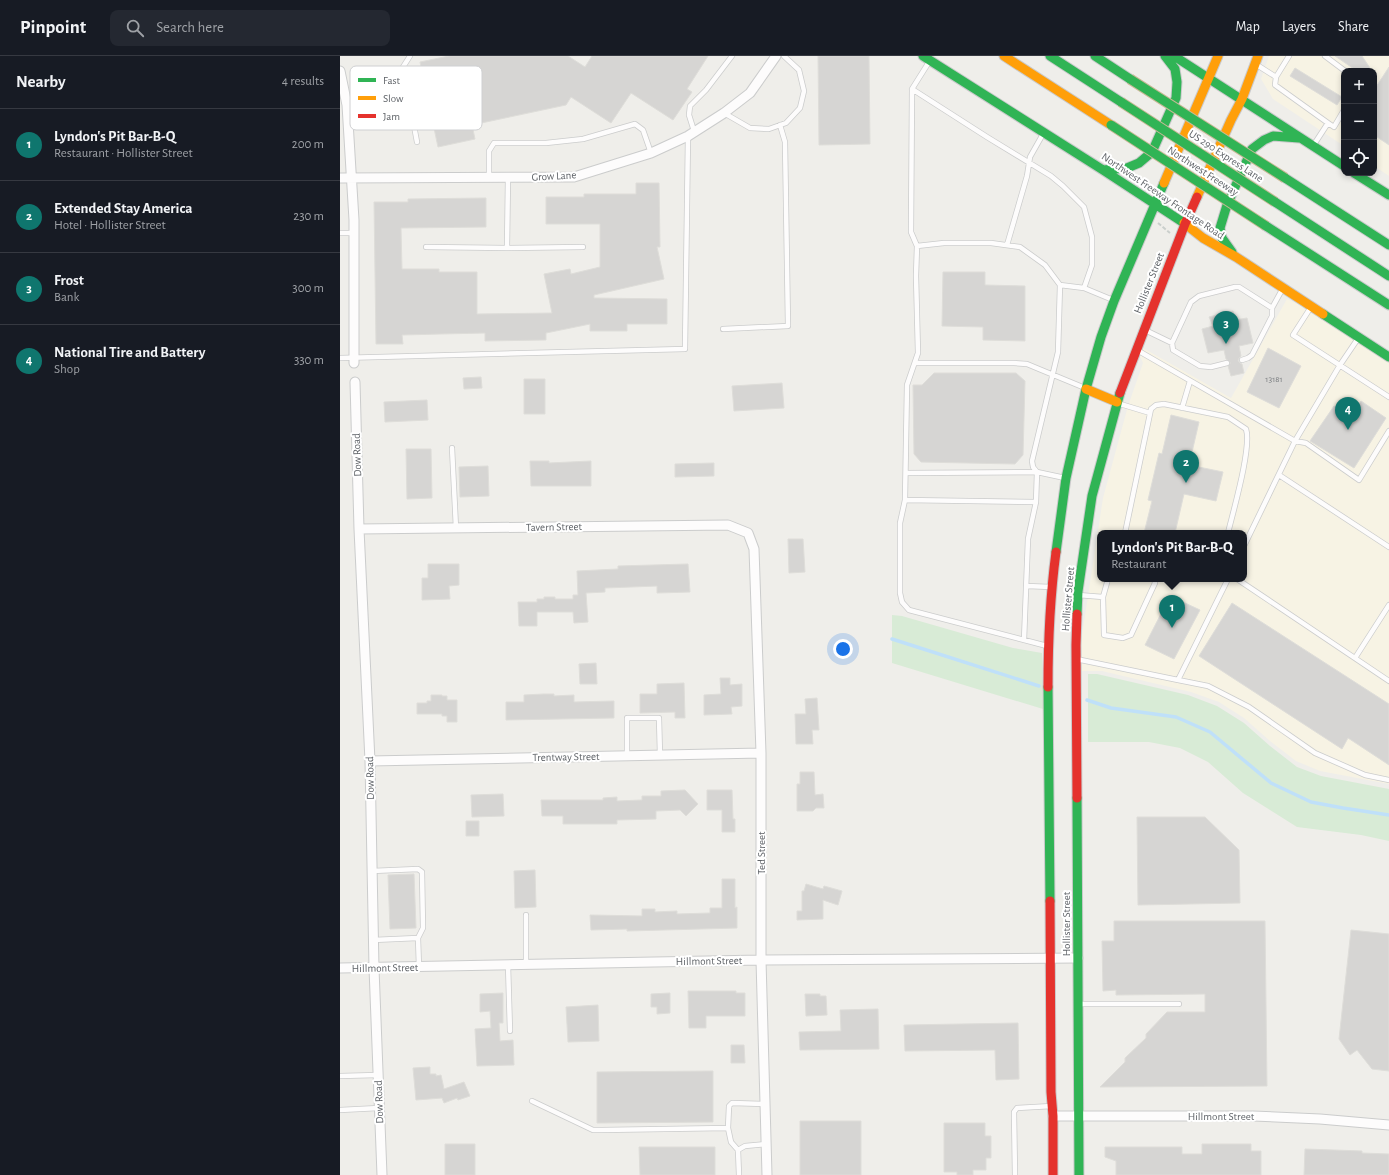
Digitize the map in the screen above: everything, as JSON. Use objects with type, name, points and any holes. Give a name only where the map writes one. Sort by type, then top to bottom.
[{"type":"main road","name":"Northwest Freeway","points":[[1004,56],[1389,305]]},
{"type":"main road","name":"US 290 Express Lane","points":[[1050,56],[1389,276]]},
{"type":"main road","points":[[1095,56],[1389,246]]},
{"type":"main road","points":[[1103,170],[1127,168],[1139,163],[1152,152],[1176,98],[1176,69],[1165,56]]},
{"type":"main road","points":[[1174,56],[1341,164]]},
{"type":"main road","name":"Hollister Street","points":[[1053,1175],[1048,646],[1051,587],[1066,478],[1086,388],[1114,300],[1218,56]]},
{"type":"main road","name":"Northwest Freeway Frontage Road","points":[[927,58],[1103,170],[1185,224],[1203,238],[1236,257],[1389,357]]},
{"type":"main road","name":"Hollister Street","points":[[1080,1175],[1076,659],[1078,595],[1092,496],[1117,403],[1136,350],[1185,224],[1231,120],[1242,99],[1256,60]]},
{"type":"main road","points":[[1236,257],[1222,238],[1220,228],[1227,205],[1252,149],[1264,140],[1273,136],[1300,138]]},
{"type":"main road","points":[[1359,176],[1389,195]]},
{"type":"main road","points":[[1086,388],[1117,403]]},
{"type":"street","name":"Grow Lane","points":[[340,178],[574,177],[651,153],[691,134],[724,113],[750,93],[776,56]]},
{"type":"street","points":[[340,71],[345,103],[352,178],[354,233],[354,360]]},
{"type":"street","name":"Dow Road","points":[[355,382],[370,761],[373,940],[382,1175]]},
{"type":"street","name":"Tavern Street","points":[[360,529],[728,525],[748,533]]},
{"type":"street","name":"Ted Street","points":[[748,533],[754,549],[761,753],[761,960],[767,1175]]},
{"type":"street","name":"Trentway Street","points":[[370,761],[761,753]]},
{"type":"street","name":"Hillmont Street","points":[[340,968],[761,960],[1078,958]]},
{"type":"street","name":"Hillmont Street","points":[[1053,1116],[1254,1116],[1320,1119],[1389,1125]]},
{"type":"lane","points":[[404,66],[410,56]]},
{"type":"lane","points":[[340,358],[354,360],[382,357],[685,349],[691,134],[689,115],[690,106],[702,96],[732,56]]},
{"type":"lane","points":[[724,113],[750,128],[769,129],[786,123],[800,108],[804,91],[799,70],[784,56]]},
{"type":"lane","points":[[1289,56],[1276,77],[1275,86],[1334,127],[1341,115]]},
{"type":"lane","points":[[1324,56],[1341,68]]},
{"type":"lane","points":[[927,58],[912,89],[911,232],[917,246],[916,276],[918,353],[916,363],[909,375],[907,385],[905,500],[900,523],[900,593],[902,602],[909,610],[1048,646]]},
{"type":"lane","points":[[1256,60],[1276,77]]},
{"type":"lane","points":[[912,89],[1050,176],[1084,207],[1092,237],[1092,265],[1084,288]]},
{"type":"lane","points":[[1313,146],[1328,123]]},
{"type":"lane","points":[[489,177],[489,151],[494,143],[546,143],[583,140],[636,124],[643,130],[651,153]]},
{"type":"lane","points":[[723,328],[788,326],[785,142],[780,125]]},
{"type":"lane","points":[[415,130],[417,142]]},
{"type":"lane","points":[[1007,245],[1027,176],[1032,153],[1044,132]]},
{"type":"lane","points":[[507,248],[508,177]]},
{"type":"lane","points":[[340,233],[354,233]]},
{"type":"lane","points":[[917,246],[952,243],[991,243],[1020,246],[1045,265],[1060,285],[1058,352],[1032,461],[1038,472],[1036,502],[1028,539],[1024,640]]},
{"type":"lane","points":[[426,247],[507,248],[583,246]]},
{"type":"lane","points":[[1060,285],[1084,288],[1114,300]]},
{"type":"lane","points":[[1228,364],[1210,368],[1200,366],[1173,350],[1172,343],[1191,302],[1199,296],[1239,287],[1272,308]]},
{"type":"lane","points":[[1242,360],[1252,355],[1272,316],[1272,308],[1283,288]]},
{"type":"lane","points":[[1311,307],[1293,334],[1389,397]]},
{"type":"lane","points":[[1144,330],[1172,343]]},
{"type":"lane","points":[[1247,540],[1295,441],[1359,337]]},
{"type":"lane","points":[[1136,350],[1295,441],[1306,442],[1359,480],[1389,431]]},
{"type":"lane","points":[[916,363],[1014,362],[1027,364],[1086,388]]},
{"type":"lane","points":[[1182,408],[1190,381]]},
{"type":"lane","points":[[1117,403],[1150,413]]},
{"type":"lane","points":[[1126,530],[1150,413],[1152,407],[1164,404],[1228,417],[1246,429],[1248,434],[1244,463],[1229,530]]},
{"type":"lane","points":[[452,448],[456,528]]},
{"type":"lane","points":[[906,473],[1038,472],[1066,478]]},
{"type":"lane","points":[[1279,474],[1389,547]]},
{"type":"lane","points":[[905,500],[1036,502]]},
{"type":"lane","points":[[1107,582],[1103,597],[1104,635],[1123,638],[1131,635],[1155,582]]},
{"type":"lane","points":[[1178,680],[1227,582]]},
{"type":"lane","points":[[1241,582],[1389,681]]},
{"type":"lane","points":[[1027,586],[1051,587]]},
{"type":"lane","points":[[1078,595],[1103,597]]},
{"type":"lane","points":[[1355,658],[1389,605]]},
{"type":"lane","points":[[1076,659],[1208,686],[1250,708],[1315,753],[1365,775],[1389,780]]},
{"type":"lane","points":[[627,756],[627,718],[659,718],[660,755]]},
{"type":"lane","points":[[372,871],[418,869],[422,872],[423,928],[418,938],[419,967]]},
{"type":"lane","points":[[526,915],[526,965]]},
{"type":"lane","points":[[373,940],[418,938]]},
{"type":"lane","points":[[508,966],[510,1031]]},
{"type":"lane","points":[[1078,1004],[1179,1004]]},
{"type":"lane","points":[[340,1076],[378,1075]]},
{"type":"lane","points":[[532,1101],[593,1130],[728,1128]]},
{"type":"lane","points":[[739,1175],[738,1150],[732,1142],[728,1128],[729,1106],[732,1104],[765,1104]]},
{"type":"lane","points":[[1015,1175],[1014,1112],[1017,1108],[1052,1106]]},
{"type":"lane","points":[[340,1110],[379,1108]]},
{"type":"lane","points":[[738,1150],[745,1146],[766,1144]]},
{"type":"path","points":[[1156,222],[1170,233]]},
{"type":"shaded area","points":[[1269,56],[1389,56],[1389,176],[1377,168],[1377,68],[1341,68],[1341,144],[1273,99],[1261,79]]},
{"type":"shaded area","points":[[1287,299],[1312,311],[1389,361],[1389,784],[1320,771],[1296,761],[1244,718],[1219,702],[1191,692],[1102,671],[1082,671],[1081,642],[1097,537],[1097,582],[1247,582],[1247,530],[1098,530],[1103,498],[1128,406],[1143,363],[1140,356],[1143,348],[1231,398]]},
{"type":"green space","points":[[892,615],[902,616],[1013,648],[1042,653],[1043,709],[892,663]]},
{"type":"green space","points":[[1088,674],[1097,674],[1188,695],[1217,706],[1244,723],[1297,767],[1321,776],[1389,789],[1389,841],[1361,835],[1297,827],[1243,793],[1208,762],[1180,748],[1149,742],[1088,742]]},
{"type":"building","points":[[449,56],[568,56],[585,67],[592,56],[708,56],[687,89],[692,92],[673,120],[631,93],[611,123],[571,97],[566,105],[482,123],[482,66],[421,66],[420,62]]},
{"type":"building","points":[[818,56],[869,56],[870,144],[819,145]]},
{"type":"building","points":[[1335,56],[1362,56],[1370,68],[1353,68]]},
{"type":"building","points":[[1389,67],[1389,145],[1377,137],[1377,85]]},
{"type":"building","points":[[1295,68],[1341,96],[1341,99],[1337,105],[1290,76]]},
{"type":"building","points":[[434,130],[473,130],[475,139],[438,147]]},
{"type":"building","points":[[636,183],[659,183],[660,247],[657,247],[664,279],[594,295],[594,298],[667,299],[667,324],[627,324],[627,331],[590,331],[590,324],[546,333],[546,340],[485,341],[485,333],[440,334],[402,335],[403,344],[376,344],[374,202],[408,202],[408,199],[486,198],[486,227],[401,228],[402,269],[439,269],[439,272],[477,272],[477,314],[552,313],[544,274],[570,269],[571,274],[600,267],[600,224],[546,224],[546,197],[584,197],[584,194],[636,194]]},
{"type":"building","points":[[943,272],[985,272],[985,285],[1025,286],[1025,341],[983,340],[983,327],[942,326]]},
{"type":"building","points":[[1233,311],[1235,320],[1247,318],[1253,343],[1239,346],[1241,356],[1238,361],[1242,364],[1244,373],[1231,376],[1228,366],[1230,362],[1226,359],[1224,350],[1208,353],[1202,329],[1213,326],[1209,317]]},
{"type":"building","points":[[1268,348],[1301,366],[1279,408],[1247,392]]},
{"type":"building","points":[[934,373],[1016,373],[1025,381],[1023,455],[1015,464],[921,462],[914,454],[913,385],[922,385]]},
{"type":"building","points":[[481,377],[482,388],[464,389],[463,378]]},
{"type":"building","points":[[524,379],[545,379],[545,414],[524,414]]},
{"type":"building","points":[[782,383],[784,408],[734,411],[732,386]]},
{"type":"building","points":[[427,400],[428,420],[385,422],[384,402]]},
{"type":"building","points":[[1361,401],[1386,418],[1354,468],[1310,441],[1334,406],[1351,417]]},
{"type":"building","points":[[1171,415],[1199,422],[1189,465],[1223,472],[1216,501],[1184,494],[1176,530],[1145,530],[1152,501],[1148,500],[1159,453],[1162,454]]},
{"type":"building","points":[[406,449],[431,449],[432,498],[407,499]]},
{"type":"building","points":[[530,461],[549,461],[549,463],[591,461],[591,486],[531,486]]},
{"type":"building","points":[[714,463],[714,476],[675,477],[675,464]]},
{"type":"building","points":[[488,466],[489,496],[460,497],[459,467]]},
{"type":"building","points":[[788,539],[803,539],[805,572],[789,573]]},
{"type":"building","points":[[428,564],[459,564],[459,585],[449,586],[450,599],[422,600],[422,578],[428,578]]},
{"type":"building","points":[[688,564],[690,592],[657,593],[657,586],[605,588],[605,592],[586,593],[588,622],[574,623],[573,612],[537,612],[537,626],[519,626],[518,602],[537,602],[537,599],[544,599],[544,597],[555,597],[555,599],[573,599],[573,595],[578,595],[577,571],[618,569],[618,566]]},
{"type":"building","points":[[1170,596],[1200,610],[1174,659],[1145,645]]},
{"type":"building","points":[[1232,603],[1389,704],[1389,765],[1348,738],[1342,749],[1199,656]]},
{"type":"building","points":[[596,663],[597,684],[580,684],[579,664]]},
{"type":"building","points":[[720,678],[730,678],[730,685],[742,684],[742,706],[731,707],[732,714],[704,715],[704,695],[721,694]]},
{"type":"building","points":[[684,683],[685,718],[675,718],[675,712],[640,713],[640,694],[657,694],[657,684]]},
{"type":"building","points":[[554,694],[554,696],[574,695],[574,702],[614,701],[614,718],[506,720],[506,702],[524,702],[524,695]]},
{"type":"building","points":[[431,695],[442,695],[447,696],[447,700],[457,700],[457,722],[447,722],[447,716],[442,716],[442,714],[417,714],[417,703],[427,703],[427,701],[431,701]]},
{"type":"building","points":[[817,698],[819,730],[812,730],[813,744],[796,744],[795,714],[806,714],[805,699]]},
{"type":"building","points":[[800,772],[814,772],[815,795],[823,794],[824,808],[816,808],[813,811],[797,811],[797,784],[800,784]]},
{"type":"building","points":[[685,790],[698,804],[686,816],[680,810],[656,811],[656,819],[617,820],[617,824],[563,824],[563,816],[542,816],[541,800],[603,800],[603,798],[617,797],[617,801],[642,800],[642,796],[661,796],[661,791]]},
{"type":"building","points":[[707,790],[732,790],[735,832],[722,832],[722,810],[707,810]]},
{"type":"building","points":[[503,794],[504,816],[472,817],[471,795]]},
{"type":"building","points":[[1137,817],[1205,817],[1239,850],[1240,903],[1138,905]]},
{"type":"building","points":[[466,821],[479,821],[479,836],[466,836]]},
{"type":"building","points":[[535,870],[536,907],[515,908],[514,871]]},
{"type":"building","points":[[414,874],[416,928],[390,929],[388,875]]},
{"type":"building","points":[[722,879],[735,879],[737,928],[627,931],[627,929],[591,930],[590,915],[642,916],[642,909],[655,909],[655,912],[677,911],[677,914],[710,913],[710,908],[722,908]]},
{"type":"building","points":[[806,884],[823,889],[824,886],[842,891],[838,905],[823,900],[823,919],[797,920],[797,911],[802,911],[802,891],[804,891]]},
{"type":"building","points":[[1114,921],[1265,921],[1267,1086],[1100,1087],[1125,1062],[1125,1058],[1146,1038],[1146,1034],[1167,1012],[1205,1012],[1205,994],[1116,995],[1116,990],[1103,991],[1102,941],[1114,941]]},
{"type":"building","points":[[1351,930],[1389,934],[1389,1071],[1372,1069],[1357,1050],[1350,1055],[1339,1039]]},
{"type":"building","points":[[688,991],[736,991],[736,993],[745,993],[745,1016],[706,1016],[706,1028],[689,1028]]},
{"type":"building","points":[[503,993],[503,1023],[499,1023],[500,1041],[513,1040],[514,1065],[477,1066],[475,1029],[491,1028],[490,1011],[480,1012],[480,994]]},
{"type":"building","points":[[670,993],[670,1013],[657,1014],[657,1007],[651,1007],[651,994]]},
{"type":"building","points":[[805,994],[820,994],[820,996],[826,996],[827,1015],[806,1016]]},
{"type":"building","points":[[598,1005],[599,1041],[568,1042],[566,1007]]},
{"type":"building","points":[[878,1009],[879,1049],[800,1050],[799,1032],[841,1031],[840,1010]]},
{"type":"building","points":[[1018,1023],[1019,1079],[996,1080],[995,1050],[905,1051],[904,1025]]},
{"type":"building","points":[[731,1045],[744,1045],[745,1063],[731,1063]]},
{"type":"building","points":[[430,1067],[430,1074],[436,1074],[436,1076],[441,1075],[444,1089],[464,1082],[470,1096],[458,1100],[457,1098],[444,1103],[442,1098],[416,1100],[413,1068]]},
{"type":"building","points":[[713,1071],[713,1122],[597,1123],[597,1072]]},
{"type":"building","points":[[800,1121],[861,1121],[861,1175],[800,1175]]},
{"type":"building","points":[[944,1123],[985,1123],[985,1136],[991,1136],[991,1158],[986,1158],[986,1170],[973,1170],[973,1175],[957,1175],[957,1172],[944,1172]]},
{"type":"building","points":[[445,1144],[475,1144],[475,1175],[445,1175]]},
{"type":"building","points":[[1202,1144],[1251,1144],[1251,1151],[1261,1151],[1261,1175],[1116,1175],[1116,1161],[1105,1157],[1105,1147],[1182,1147],[1182,1154],[1202,1154]]},
{"type":"building","points":[[639,1147],[715,1147],[715,1175],[640,1175]]},
{"type":"building","points":[[1305,1149],[1362,1151],[1362,1153],[1389,1154],[1389,1175],[1304,1175]]},
{"type":"waterway","points":[[892,639],[1039,686]]},
{"type":"waterway","points":[[1087,700],[1111,708],[1176,717],[1210,732],[1271,783],[1311,802],[1389,815]]},
{"type":"traffic: fast","points":[[923,56],[1184,223]]},
{"type":"traffic: fast","points":[[1050,56],[1121,102]]},
{"type":"traffic: fast","points":[[1095,56],[1130,79]]},
{"type":"traffic: fast","points":[[1103,170],[1127,168],[1139,163],[1152,152],[1176,98],[1177,82],[1175,69],[1165,56]]},
{"type":"traffic: fast","points":[[1174,56],[1341,164]]},
{"type":"traffic: fast","points":[[1130,79],[1285,178]]},
{"type":"traffic: fast","points":[[1121,102],[1275,202]]},
{"type":"traffic: fast","points":[[1111,125],[1266,226]]},
{"type":"traffic: fast","points":[[1232,252],[1222,238],[1220,228],[1227,205],[1252,149],[1264,140],[1273,136],[1299,138]]},
{"type":"traffic: fast","points":[[1359,176],[1389,195]]},
{"type":"traffic: fast","points":[[1285,178],[1389,245]]},
{"type":"traffic: fast","points":[[1056,552],[1066,478],[1086,389],[1101,337],[1114,301],[1164,183]]},
{"type":"traffic: fast","points":[[1275,202],[1389,276]]},
{"type":"traffic: fast","points":[[1266,226],[1389,305]]},
{"type":"traffic: fast","points":[[1323,314],[1389,357]]},
{"type":"traffic: fast","points":[[1077,614],[1078,591],[1092,496],[1120,393]]},
{"type":"traffic: fast","points":[[1048,687],[1050,901]]},
{"type":"traffic: fast","points":[[1077,798],[1079,1175]]},
{"type":"traffic: slow","points":[[1004,56],[1111,125]]},
{"type":"traffic: slow","points":[[1164,183],[1218,56]]},
{"type":"traffic: slow","points":[[1197,197],[1231,120],[1242,99],[1258,56]]},
{"type":"traffic: slow","points":[[1184,223],[1203,238],[1236,257],[1323,314]]},
{"type":"traffic: slow","points":[[1086,389],[1117,402]]},
{"type":"traffic: jam","points":[[1120,393],[1185,224],[1197,197]]},
{"type":"traffic: jam","points":[[1048,687],[1050,619],[1056,552]]},
{"type":"traffic: jam","points":[[1077,614],[1077,798]]},
{"type":"traffic: jam","points":[[1050,901],[1053,1175]]},
{"type":"place","name":"Frost","points":[[1226,344]]},
{"type":"place","name":"National Tire and Battery","points":[[1348,430]]},
{"type":"place","name":"Extended Stay America","points":[[1186,483]]},
{"type":"place","name":"Lyndon's Pit Bar-B-Q","points":[[1172,628]]}]
